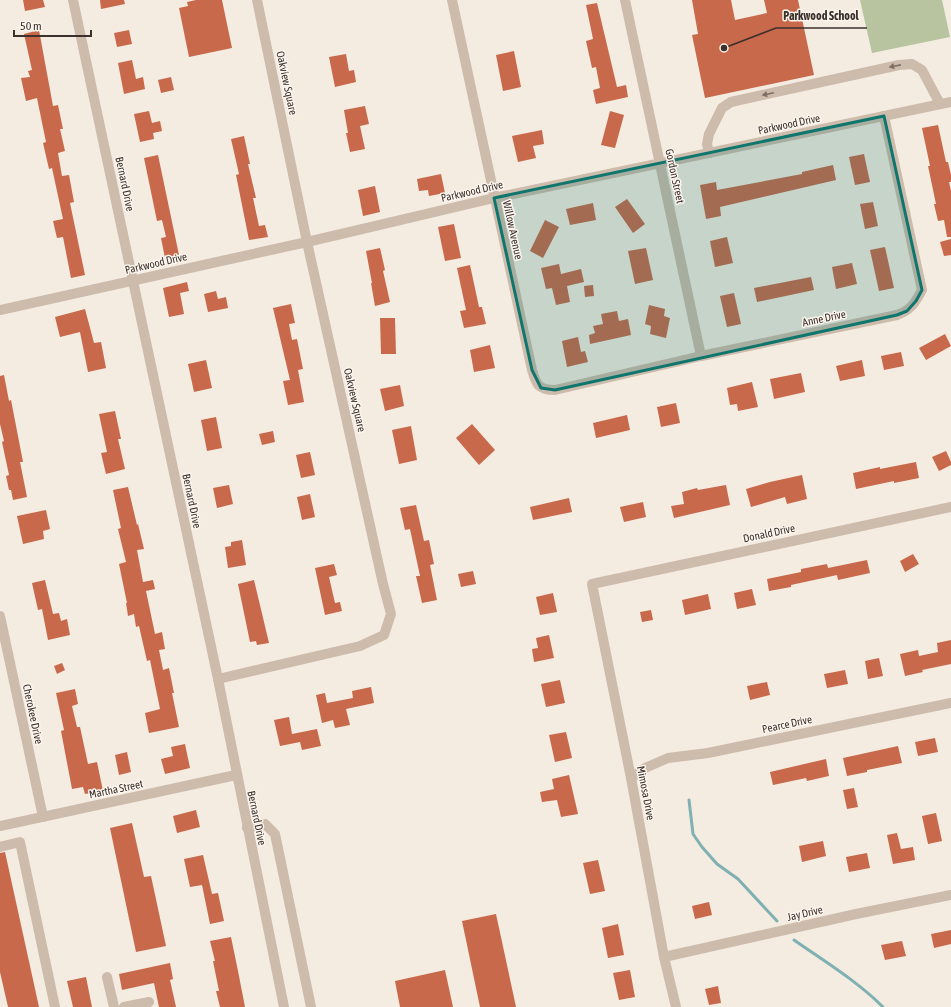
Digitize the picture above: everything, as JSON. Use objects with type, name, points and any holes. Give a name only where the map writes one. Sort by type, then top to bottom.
[{"type":"street","name":"Bernard Drive","points":[[74,0],[218,679],[236,775],[284,1007]]},
{"type":"street","name":"Oakview Square","points":[[218,679],[360,646],[384,635],[391,614],[307,242],[257,0]]},
{"type":"street","name":"Willow Avenue","points":[[452,0],[532,370],[535,380],[541,388],[545,390]]},
{"type":"street","name":"Gordon Street","points":[[625,0],[701,356]]},
{"type":"street","points":[[709,153],[707,144],[709,134],[722,108],[731,102],[899,65],[912,64],[922,70],[940,104]]},
{"type":"street","name":"Parkwood Drive","points":[[0,310],[307,242],[494,198],[951,102]]},
{"type":"street","name":"Anne Drive","points":[[545,390],[555,390],[701,356],[897,315],[907,311],[916,301],[922,290],[920,275],[884,116]]},
{"type":"street","name":"Donald Drive","points":[[592,584],[951,506]]},
{"type":"street","name":"Mimosa Drive","points":[[592,584],[631,778],[664,956],[676,1007]]},
{"type":"street","name":"Cherokee Drive","points":[[0,616],[43,817]]},
{"type":"street","name":"Pearce Drive","points":[[631,778],[645,768],[668,758],[708,753],[951,703]]},
{"type":"street","name":"Martha Street","points":[[0,826],[236,775]]},
{"type":"street","points":[[247,828],[265,824],[275,834],[311,1007]]},
{"type":"street","points":[[0,847],[20,842],[55,1007]]},
{"type":"street","name":"Jay Drive","points":[[664,956],[951,895]]},
{"type":"street","points":[[107,977],[114,1007]]},
{"type":"street","points":[[124,1007],[149,1002]]},
{"type":"highlighted area","points":[[884,116],[920,275],[922,290],[916,301],[907,311],[897,315],[555,390],[541,388],[532,370],[494,198]]},
{"type":"green space","points":[[860,0],[942,0],[950,37],[872,53]]},
{"type":"building","points":[[23,0],[43,0],[45,7],[25,11]]},
{"type":"building","points":[[100,0],[124,0],[125,4],[101,9]]},
{"type":"building","points":[[196,0],[222,0],[232,48],[189,57],[179,8],[188,6],[187,2]]},
{"type":"building","points":[[692,0],[731,0],[735,20],[767,13],[764,0],[798,0],[814,75],[705,98],[692,35],[698,34]]},
{"type":"building","points":[[597,3],[617,87],[626,85],[628,97],[596,104],[593,90],[600,88],[596,67],[592,68],[586,41],[593,39],[586,5]]},
{"type":"building","points":[[39,30],[53,106],[58,105],[63,129],[60,129],[65,151],[58,153],[62,176],[69,175],[74,202],[70,203],[85,275],[71,278],[63,237],[57,238],[53,221],[63,219],[52,168],[49,169],[43,143],[46,142],[37,98],[26,101],[21,78],[30,77],[28,71],[32,70],[24,34]]},
{"type":"building","points":[[129,30],[132,44],[117,47],[114,33]]},
{"type":"building","points":[[514,51],[521,87],[503,91],[496,55]]},
{"type":"building","points":[[346,54],[349,71],[354,70],[356,82],[335,87],[329,57]]},
{"type":"building","points":[[132,60],[136,79],[143,77],[145,89],[124,94],[118,63]]},
{"type":"building","points":[[171,77],[174,90],[161,93],[158,80]]},
{"type":"building","points":[[365,106],[369,124],[360,126],[365,149],[350,152],[346,133],[348,133],[344,110]]},
{"type":"building","points":[[149,111],[152,123],[160,121],[162,131],[153,133],[154,139],[140,142],[134,114]]},
{"type":"building","points":[[610,111],[624,115],[615,148],[601,145]]},
{"type":"building","points":[[938,125],[946,162],[948,162],[951,175],[951,182],[949,182],[951,191],[951,237],[947,237],[944,220],[938,221],[928,166],[930,166],[922,128]]},
{"type":"building","points":[[542,130],[544,144],[533,146],[536,158],[518,162],[512,136]]},
{"type":"building","points":[[244,136],[250,164],[248,164],[256,198],[253,198],[259,226],[265,225],[268,237],[249,240],[236,175],[239,174],[231,139]]},
{"type":"building","points":[[864,154],[870,182],[855,185],[849,157]]},
{"type":"building","points":[[158,155],[179,255],[165,258],[161,238],[166,237],[162,220],[157,221],[144,158]]},
{"type":"building","points":[[833,165],[836,180],[720,207],[721,216],[706,219],[700,185],[716,182],[717,190],[802,174],[802,172]]},
{"type":"building","points":[[441,174],[445,193],[429,196],[428,190],[419,191],[417,179]]},
{"type":"building","points":[[375,186],[380,212],[363,216],[358,190]]},
{"type":"building","points":[[627,199],[645,224],[633,233],[615,207]]},
{"type":"building","points":[[873,202],[878,226],[865,229],[860,204]]},
{"type":"building","points":[[593,203],[596,220],[570,225],[566,209]]},
{"type":"building","points":[[545,220],[559,227],[543,258],[530,251]]},
{"type":"building","points":[[454,224],[461,258],[445,261],[438,227]]},
{"type":"building","points":[[727,237],[733,263],[715,267],[710,241]]},
{"type":"building","points":[[951,239],[951,255],[944,256],[940,242]]},
{"type":"building","points":[[885,247],[894,288],[879,291],[870,250]]},
{"type":"building","points":[[380,248],[385,270],[383,271],[390,302],[375,306],[366,251]]},
{"type":"building","points":[[646,248],[653,280],[635,284],[628,251]]},
{"type":"building","points":[[852,263],[857,284],[836,289],[832,267]]},
{"type":"building","points":[[559,264],[561,274],[581,269],[584,282],[567,286],[570,302],[556,305],[552,288],[546,289],[541,268]]},
{"type":"building","points":[[470,265],[479,307],[482,307],[486,324],[464,328],[460,311],[466,310],[457,268]]},
{"type":"building","points":[[811,277],[814,290],[757,302],[754,288]]},
{"type":"building","points":[[187,282],[189,291],[180,293],[184,314],[169,317],[163,288]]},
{"type":"building","points":[[593,285],[594,296],[585,297],[584,286]]},
{"type":"building","points":[[216,291],[218,299],[226,297],[228,308],[208,312],[204,294]]},
{"type":"building","points":[[734,293],[741,324],[727,327],[720,296]]},
{"type":"building","points":[[291,304],[295,323],[289,324],[292,340],[297,339],[303,369],[298,370],[304,402],[288,405],[283,381],[290,380],[273,308]]},
{"type":"building","points":[[649,305],[665,309],[664,316],[670,318],[666,338],[650,334],[651,326],[645,324]]},
{"type":"building","points":[[85,309],[94,343],[101,342],[106,368],[88,372],[80,332],[60,337],[55,317]]},
{"type":"building","points":[[617,311],[619,321],[628,319],[631,335],[590,344],[589,335],[595,333],[593,326],[603,324],[601,314]]},
{"type":"building","points":[[380,318],[395,318],[396,354],[381,354]]},
{"type":"building","points":[[945,334],[951,346],[926,360],[919,348]]},
{"type":"building","points":[[578,337],[581,352],[585,351],[588,362],[567,367],[562,341]]},
{"type":"building","points":[[490,345],[495,368],[474,372],[470,350]]},
{"type":"building","points":[[901,352],[904,366],[884,370],[881,356]]},
{"type":"building","points":[[206,360],[212,388],[194,392],[188,364]]},
{"type":"building","points":[[862,360],[865,376],[840,381],[836,366]]},
{"type":"building","points":[[801,373],[805,392],[774,399],[770,379]]},
{"type":"building","points":[[4,375],[9,401],[11,400],[23,462],[20,462],[27,497],[13,500],[6,476],[9,475],[0,424],[0,376]]},
{"type":"building","points":[[752,382],[758,407],[738,411],[737,404],[730,405],[727,388]]},
{"type":"building","points":[[400,385],[404,406],[385,411],[380,389]]},
{"type":"building","points":[[676,403],[680,423],[661,427],[657,407]]},
{"type":"building","points":[[115,411],[121,439],[118,439],[125,469],[106,474],[101,453],[107,452],[99,414]]},
{"type":"building","points":[[627,415],[630,430],[596,438],[593,423]]},
{"type":"building","points":[[216,417],[222,448],[207,451],[201,420]]},
{"type":"building","points":[[472,424],[495,450],[479,465],[456,438]]},
{"type":"building","points":[[411,426],[417,460],[399,464],[392,430]]},
{"type":"building","points":[[273,431],[275,442],[262,445],[259,434]]},
{"type":"building","points":[[946,451],[951,465],[939,471],[932,457]]},
{"type":"building","points":[[310,452],[315,475],[301,478],[296,455]]},
{"type":"building","points":[[916,462],[919,478],[894,483],[894,481],[856,489],[853,473],[880,467],[880,469]]},
{"type":"building","points":[[802,475],[807,499],[787,504],[785,497],[751,507],[746,489]]},
{"type":"building","points":[[229,485],[233,504],[217,508],[213,488]]},
{"type":"building","points":[[726,485],[730,505],[674,518],[671,506],[684,504],[682,492],[697,488],[698,490]]},
{"type":"building","points":[[128,487],[144,549],[137,550],[143,582],[153,580],[155,589],[146,591],[155,634],[162,632],[165,649],[159,650],[163,670],[169,668],[174,693],[172,693],[179,727],[149,733],[145,713],[160,709],[150,660],[147,661],[139,626],[136,627],[134,614],[128,616],[127,603],[119,564],[126,562],[118,529],[121,528],[113,490]]},
{"type":"building","points":[[310,494],[315,517],[302,520],[297,497]]},
{"type":"building","points":[[569,498],[572,512],[533,520],[530,507]]},
{"type":"building","points":[[643,502],[646,517],[624,522],[620,507]]},
{"type":"building","points":[[416,505],[424,541],[429,540],[434,564],[430,565],[437,600],[422,603],[416,576],[420,576],[410,529],[405,530],[400,508]]},
{"type":"building","points":[[46,510],[50,529],[43,531],[44,539],[23,544],[17,516]]},
{"type":"building","points":[[242,540],[246,565],[228,568],[225,547],[231,546],[231,542]]},
{"type":"building","points":[[913,554],[919,564],[905,572],[900,561]]},
{"type":"building","points":[[867,560],[870,573],[838,580],[837,575],[769,591],[767,579],[801,572],[801,569],[827,564],[828,568]]},
{"type":"building","points":[[334,564],[337,575],[329,577],[335,603],[340,602],[342,611],[325,615],[315,568]]},
{"type":"building","points":[[473,571],[476,584],[461,587],[458,574]]},
{"type":"building","points":[[45,580],[53,614],[59,613],[61,621],[67,619],[70,635],[48,640],[42,609],[38,610],[32,583]]},
{"type":"building","points":[[254,580],[269,643],[257,645],[256,641],[250,642],[238,584]]},
{"type":"building","points":[[752,589],[756,605],[737,609],[734,593]]},
{"type":"building","points":[[553,593],[557,612],[540,615],[536,597]]},
{"type":"building","points":[[708,594],[711,609],[685,615],[682,600]]},
{"type":"building","points":[[651,610],[653,620],[642,622],[640,612]]},
{"type":"building","points":[[549,635],[554,658],[534,662],[532,649],[538,648],[536,638]]},
{"type":"building","points":[[951,640],[951,664],[922,670],[923,672],[905,676],[900,654],[918,650],[919,656],[938,652],[937,643]]},
{"type":"building","points":[[879,658],[883,676],[868,679],[865,661]]},
{"type":"building","points":[[62,663],[65,670],[57,674],[54,666]]},
{"type":"building","points":[[845,670],[848,684],[827,688],[824,674]]},
{"type":"building","points":[[560,680],[565,703],[546,707],[541,684]]},
{"type":"building","points":[[767,682],[770,695],[750,700],[747,686]]},
{"type":"building","points":[[371,687],[374,703],[346,709],[350,725],[335,728],[333,720],[322,723],[316,695],[325,693],[327,703],[353,698],[352,691]]},
{"type":"building","points":[[75,689],[78,704],[72,706],[77,727],[80,727],[88,764],[97,762],[103,791],[85,794],[83,787],[72,789],[61,731],[64,730],[56,693]]},
{"type":"building","points":[[289,717],[292,734],[317,729],[321,746],[302,750],[300,742],[280,746],[274,720]]},
{"type":"building","points":[[566,732],[572,758],[555,762],[549,735]]},
{"type":"building","points":[[935,738],[938,752],[918,756],[915,742]]},
{"type":"building","points":[[185,744],[190,768],[165,774],[161,759],[173,756],[171,747]]},
{"type":"building","points":[[898,746],[902,763],[867,770],[867,772],[847,776],[843,758]]},
{"type":"building","points":[[127,752],[131,772],[119,775],[115,755]]},
{"type":"building","points":[[826,759],[829,776],[807,781],[806,778],[773,785],[770,772]]},
{"type":"building","points":[[569,775],[578,814],[561,817],[557,800],[542,802],[540,792],[554,789],[552,779]]},
{"type":"building","points":[[854,788],[858,807],[847,809],[843,790]]},
{"type":"building","points":[[196,810],[200,827],[177,833],[173,816]]},
{"type":"building","points":[[936,813],[942,841],[928,844],[922,816]]},
{"type":"building","points":[[132,823],[144,877],[151,876],[166,946],[136,952],[110,828]]},
{"type":"building","points":[[897,833],[901,849],[913,847],[915,860],[893,864],[887,835]]},
{"type":"building","points":[[823,841],[826,856],[802,862],[799,846]]},
{"type":"building","points":[[5,852],[39,1007],[8,1007],[0,972],[0,853]]},
{"type":"building","points":[[867,853],[870,868],[849,872],[846,857]]},
{"type":"building","points":[[203,855],[212,894],[218,893],[224,921],[210,924],[202,885],[190,887],[184,859]]},
{"type":"building","points":[[598,860],[605,891],[590,894],[583,863]]},
{"type":"building","points":[[709,902],[712,915],[695,919],[692,906]]},
{"type":"building","points":[[496,914],[516,1007],[480,1007],[462,921]]},
{"type":"building","points":[[618,924],[624,955],[608,958],[602,928]]},
{"type":"building","points":[[951,930],[951,944],[934,948],[931,934]]},
{"type":"building","points":[[231,937],[245,1007],[220,1007],[216,991],[219,991],[213,961],[215,961],[210,941]]},
{"type":"building","points":[[902,941],[906,956],[885,960],[881,945]]},
{"type":"building","points":[[170,963],[173,979],[170,980],[176,1007],[159,1007],[154,983],[122,990],[119,974]]},
{"type":"building","points":[[445,970],[453,1007],[400,1007],[395,981]]},
{"type":"building","points":[[630,970],[635,997],[619,1000],[613,973]]},
{"type":"building","points":[[86,977],[92,1007],[73,1007],[67,981]]},
{"type":"building","points":[[718,986],[721,1003],[709,1005],[705,989]]},
{"type":"waterway","points":[[689,800],[693,834],[702,847],[717,864],[738,879],[777,921]]},
{"type":"waterway","points":[[794,940],[851,980],[883,1007]]},
{"type":"place","name":"Parkwood School","points":[[724,48]]}]
